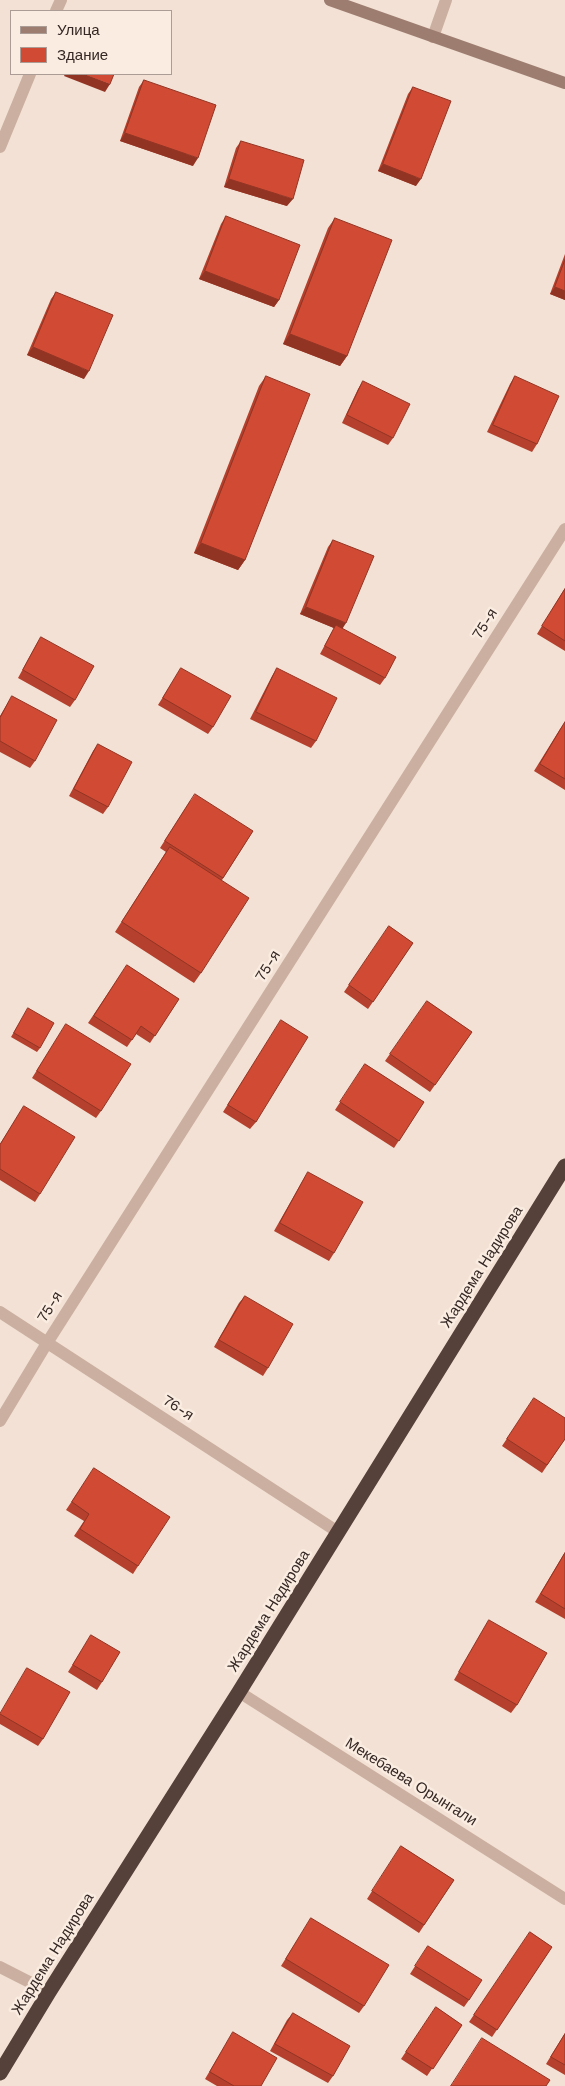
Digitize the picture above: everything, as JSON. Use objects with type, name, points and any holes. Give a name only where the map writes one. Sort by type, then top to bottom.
[{"type":"highway","name":"Жардема Надирова","points":[[0,2073],[565,1166]]},
{"type":"street","points":[[330,0],[565,83]]},
{"type":"street","points":[[433,37],[446,0]]},
{"type":"street","points":[[0,147],[30,75]]},
{"type":"street","name":"75-я","points":[[0,1420],[47,1343],[565,529]]},
{"type":"street","name":"76-я","points":[[0,1312],[338,1532]]},
{"type":"street","name":"Мекебаева Орынгали","points":[[239,1692],[565,1899]]},
{"type":"street","points":[[0,1967],[49,1992]]},
{"type":"building","points":[[86,75],[114,75],[110,84]]},
{"type":"building","points":[[144,80],[216,105],[198,158],[125,133]]},
{"type":"building","points":[[413,87],[451,101],[421,179],[383,164]]},
{"type":"building","points":[[241,141],[304,160],[293,199],[229,179]]},
{"type":"building","points":[[226,216],[300,245],[279,300],[205,271]]},
{"type":"building","points":[[335,218],[392,240],[347,356],[290,334]]},
{"type":"building","points":[[565,260],[565,291],[555,287]]},
{"type":"building","points":[[56,292],[113,315],[89,371],[33,347]]},
{"type":"building","points":[[266,376],[310,394],[245,560],[201,543]]},
{"type":"building","points":[[515,376],[559,396],[537,444],[493,425]]},
{"type":"building","points":[[363,381],[410,404],[393,438],[347,415]]},
{"type":"building","points":[[333,540],[374,556],[346,623],[306,607]]},
{"type":"building","points":[[565,589],[565,641],[542,626]]},
{"type":"building","points":[[336,625],[396,657],[385,678],[325,646]]},
{"type":"building","points":[[41,637],[94,666],[75,700],[23,670]]},
{"type":"building","points":[[181,668],[231,696],[213,727],[163,698]]},
{"type":"building","points":[[277,668],[337,698],[316,741],[256,712]]},
{"type":"building","points":[[12,696],[57,720],[35,761],[0,741],[0,718]]},
{"type":"building","points":[[565,722],[565,779],[540,764]]},
{"type":"building","points":[[98,744],[132,762],[108,807],[74,789]]},
{"type":"building","points":[[195,794],[253,831],[223,878],[165,841]]},
{"type":"building","points":[[170,847],[249,898],[201,973],[122,922]]},
{"type":"building","points":[[389,926],[413,943],[373,1002],[349,985]]},
{"type":"building","points":[[127,965],[179,999],[155,1036],[141,1026],[132,1040],[94,1016]]},
{"type":"building","points":[[427,1001],[472,1032],[435,1085],[390,1054]]},
{"type":"building","points":[[28,1008],[54,1023],[40,1048],[14,1033]]},
{"type":"building","points":[[281,1020],[308,1037],[256,1122],[228,1105]]},
{"type":"building","points":[[66,1024],[131,1064],[101,1111],[37,1071]]},
{"type":"building","points":[[365,1064],[424,1102],[399,1141],[340,1102]]},
{"type":"building","points":[[24,1106],[75,1137],[40,1194],[0,1169],[0,1145]]},
{"type":"building","points":[[308,1172],[363,1202],[334,1253],[280,1223]]},
{"type":"building","points":[[245,1296],[293,1324],[268,1368],[219,1340]]},
{"type":"building","points":[[534,1398],[565,1418],[565,1439],[547,1465],[507,1439]]},
{"type":"building","points":[[94,1468],[170,1517],[138,1566],[80,1529],[89,1514],[72,1502]]},
{"type":"building","points":[[565,1553],[565,1609],[541,1594]]},
{"type":"building","points":[[489,1620],[547,1653],[517,1705],[459,1672]]},
{"type":"building","points":[[91,1635],[120,1652],[102,1682],[73,1665]]},
{"type":"building","points":[[27,1668],[70,1692],[43,1739],[0,1714]]},
{"type":"building","points":[[401,1846],[454,1880],[424,1925],[372,1891]]},
{"type":"building","points":[[311,1918],[389,1965],[364,2006],[286,1959]]},
{"type":"building","points":[[530,1932],[552,1947],[497,2030],[474,2015]]},
{"type":"building","points":[[428,1946],[482,1980],[469,2000],[415,1966]]},
{"type":"building","points":[[436,2007],[462,2025],[433,2069],[406,2052]]},
{"type":"building","points":[[293,2013],[350,2046],[333,2076],[275,2044]]},
{"type":"building","points":[[233,2032],[277,2058],[261,2086],[234,2086],[210,2072]]},
{"type":"building","points":[[565,2034],[565,2065],[551,2057]]},
{"type":"building","points":[[482,2038],[550,2080],[546,2086],[451,2086]]}]
